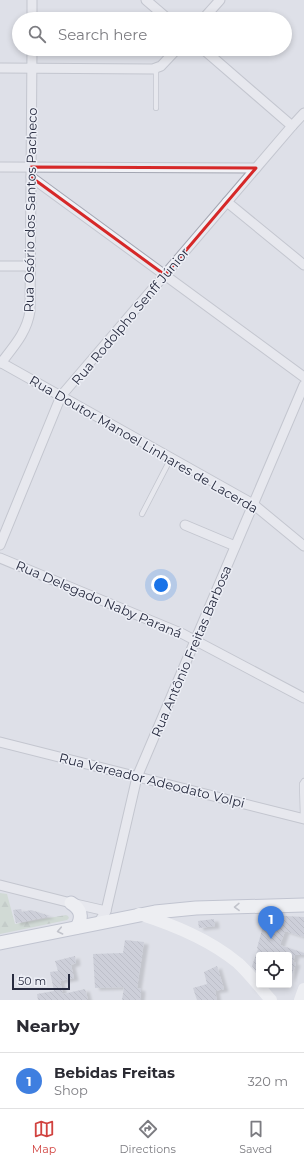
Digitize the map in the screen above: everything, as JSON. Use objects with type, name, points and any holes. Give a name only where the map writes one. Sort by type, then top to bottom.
[{"type":"main road","points":[[71,903],[76,906],[81,916],[77,927]]},
{"type":"main road","points":[[0,943],[139,914],[196,908],[304,905]]},
{"type":"street","points":[[32,0],[32,12]]},
{"type":"street","points":[[146,0],[160,12]]},
{"type":"street","points":[[209,12],[220,0]]},
{"type":"street","name":"Rua Osório dos Santos Pacheco","points":[[1,362],[19,341],[27,327],[30,311],[32,56]]},
{"type":"street","points":[[0,68],[156,68],[165,63],[171,56]]},
{"type":"street","points":[[211,56],[292,126]]},
{"type":"street","name":"Rua Rodolpho Senff Júnior","points":[[0,545],[62,396],[304,113]]},
{"type":"street","points":[[0,166],[256,168]]},
{"type":"street","points":[[31,177],[304,378]]},
{"type":"street","points":[[227,202],[304,265]]},
{"type":"street","points":[[0,266],[30,266]]},
{"type":"street","name":"Rua Doutor Manoel Linhares de Lacerda","points":[[1,362],[253,504],[304,546]]},
{"type":"street","name":"Rua Antônio Freitas Barbosa","points":[[98,923],[106,911],[137,777],[304,385]]},
{"type":"street","points":[[185,525],[235,546]]},
{"type":"street","name":"Rua Delegado Naby Paraná","points":[[0,558],[176,631],[304,698]]},
{"type":"street","name":"Rua Vereador Adeodato Volpi","points":[[0,742],[303,818]]},
{"type":"street","points":[[0,884],[106,911]]},
{"type":"street","points":[[139,914],[186,932],[215,946],[239,964],[271,1000]]},
{"type":"street","points":[[300,1000],[304,989]]},
{"type":"lane","points":[[156,68],[156,108]]},
{"type":"lane","points":[[142,514],[171,458]]},
{"type":"lane","points":[[303,818],[302,784],[304,781]]},
{"type":"highlighted area","points":[[31,167],[256,168],[165,275],[31,177]]},
{"type":"green space","points":[[0,893],[7,894],[15,924],[66,915],[69,918],[67,920],[0,934]]},
{"type":"building","points":[[21,909],[22,912],[31,910],[50,916],[16,923],[13,910]]},
{"type":"building","points":[[266,915],[304,917],[304,937],[285,931],[280,945],[304,953],[304,955],[295,955],[293,962],[296,963],[292,974],[292,952],[257,952]]},
{"type":"building","points":[[214,919],[215,926],[199,928],[198,921]]},
{"type":"building","points":[[125,940],[144,942],[137,988],[141,989],[140,1000],[122,1000],[124,987],[95,988],[93,954],[123,953]]},
{"type":"building","points":[[256,955],[256,971],[252,966]]},
{"type":"building","points":[[75,956],[76,963],[71,965],[74,978],[60,981],[63,994],[85,989],[88,1000],[38,1000],[37,994],[54,991],[50,972],[58,971],[55,961]]},
{"type":"building","points":[[217,966],[224,989],[215,991],[217,1000],[197,1000],[193,988],[207,984],[204,972]]},
{"type":"place","name":"Bebidas Freitas","points":[[271,939]]}]
